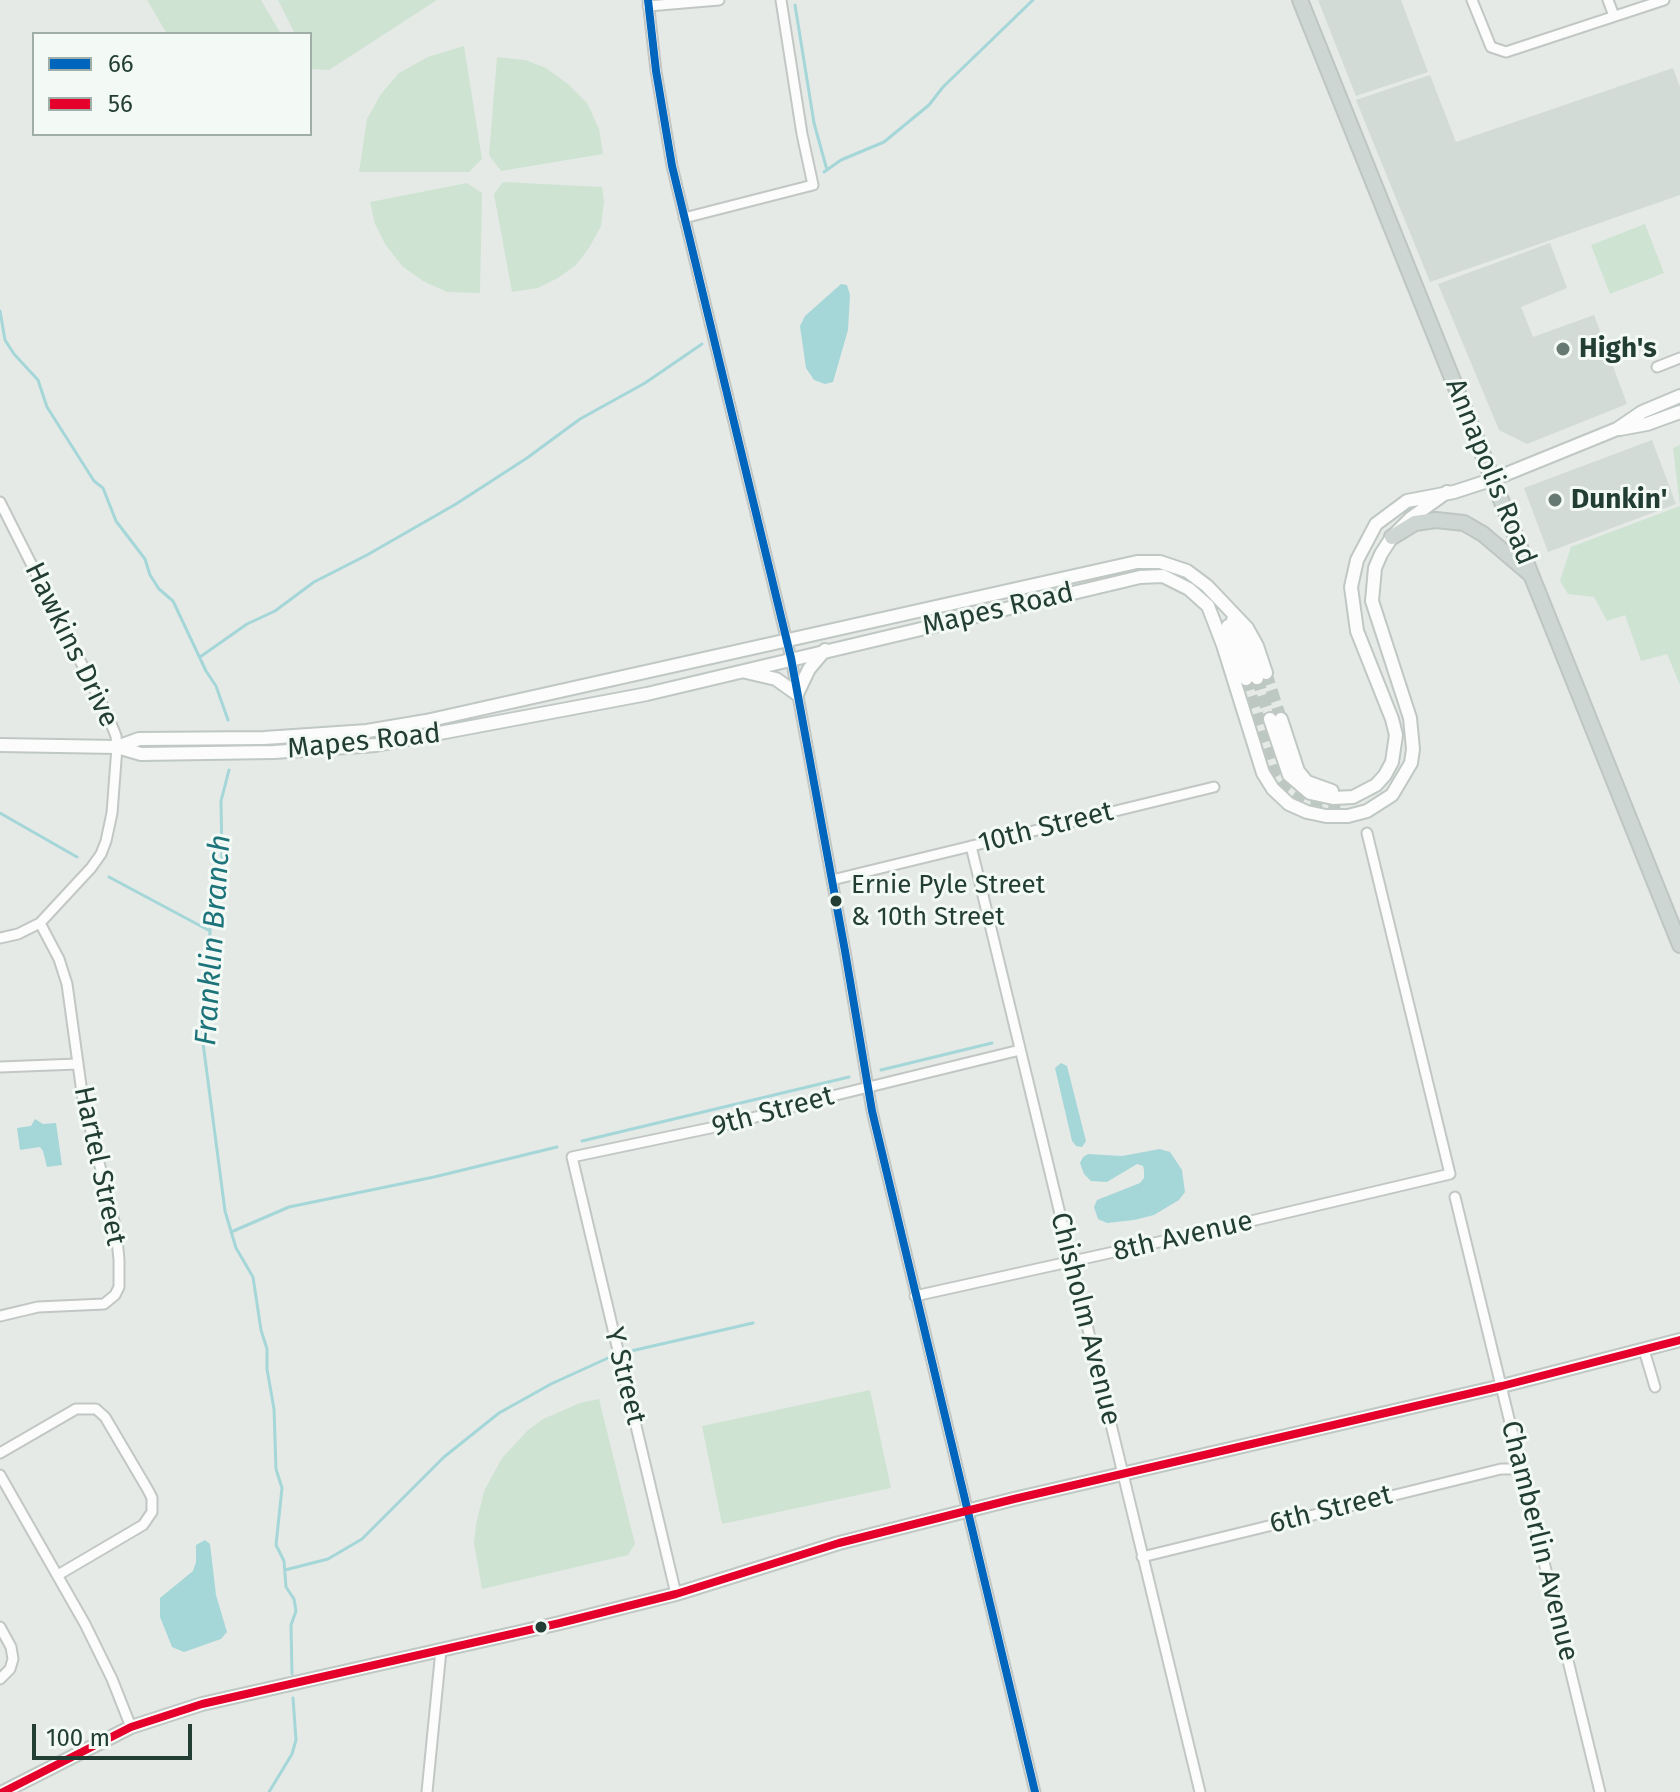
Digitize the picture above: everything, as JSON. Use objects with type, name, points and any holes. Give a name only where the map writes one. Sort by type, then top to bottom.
[{"type":"main road","name":"Annapolis Road","points":[[1300,0],[1680,945]]},
{"type":"main road","points":[[1392,537],[1415,523],[1436,520],[1464,523],[1483,534],[1532,576]]},
{"type":"street","points":[[719,0],[648,3],[663,113],[684,218],[791,658],[868,1087],[915,1296],[1035,1792]]},
{"type":"street","points":[[684,218],[813,185],[791,74],[781,0]]},
{"type":"street","points":[[1472,0],[1491,47],[1506,52],[1662,0]]},
{"type":"street","points":[[1608,0],[1614,16]]},
{"type":"street","points":[[1657,367],[1680,358]]},
{"type":"street","points":[[1617,429],[1642,412],[1680,396]]},
{"type":"street","points":[[1617,429],[1647,424],[1680,412]]},
{"type":"street","name":"Mapes Road","points":[[1275,719],[1298,771],[1307,782],[1328,791],[1345,791],[1353,797],[1376,785],[1385,775],[1396,749],[1392,719],[1357,631],[1351,587],[1357,560],[1376,524],[1407,501],[1494,479],[1617,429]]},
{"type":"street","name":"Mapes Road","points":[[0,745],[117,747],[141,754],[274,752],[376,745],[647,694],[1115,583],[1163,576],[1189,589],[1208,606],[1263,773],[1273,789],[1289,804],[1307,812],[1348,816],[1367,811],[1392,795],[1411,763],[1413,749],[1410,718],[1372,601],[1375,568],[1392,537],[1411,518],[1447,492]]},
{"type":"street","name":"Hawkins Drive","points":[[0,502],[108,716],[117,747]]},
{"type":"street","name":"Mapes Road","points":[[117,747],[139,739],[264,738],[367,731],[426,721],[1137,562],[1160,562],[1187,571],[1207,586],[1224,603],[1247,628],[1257,646],[1256,677],[1227,622],[1224,603]]},
{"type":"street","points":[[797,694],[809,669],[825,650]]},
{"type":"street","points":[[739,671],[776,679],[797,694]]},
{"type":"street","points":[[0,938],[18,934],[40,923],[91,868],[106,841],[112,813],[117,747]]},
{"type":"street","name":"10th Street","points":[[832,880],[1214,787]]},
{"type":"street","name":"8th Avenue","points":[[915,1296],[1071,1263],[1450,1174],[1367,833]]},
{"type":"street","name":"Chisholm Avenue","points":[[971,846],[1200,1792]]},
{"type":"street","name":"Hartel Street","points":[[0,1316],[38,1307],[104,1304],[119,1287],[116,1229],[96,1160],[63,971],[40,923]]},
{"type":"street","name":"9th Street","points":[[572,1157],[734,1123],[1020,1050]]},
{"type":"street","points":[[0,1067],[77,1064]]},
{"type":"street","name":"Y Street","points":[[572,1157],[676,1594]]},
{"type":"street","name":"Chamberlin Avenue","points":[[1455,1197],[1600,1792]]},
{"type":"street","points":[[3,1792],[131,1727],[202,1704],[676,1594],[804,1553],[968,1511],[1502,1386],[1680,1340]]},
{"type":"street","points":[[1644,1350],[1655,1387]]},
{"type":"street","points":[[0,1453],[76,1409],[96,1409],[105,1417],[152,1498],[152,1512],[143,1525],[58,1575]]},
{"type":"street","name":"6th Street","points":[[1142,1557],[1501,1469],[1520,1469]]},
{"type":"street","points":[[0,1475],[58,1575],[112,1679],[131,1727]]},
{"type":"street","points":[[0,1627],[11,1647],[13,1659],[10,1669],[0,1679]]},
{"type":"street","points":[[427,1792],[441,1650]]},
{"type":"shaded area","points":[[1318,0],[1401,0],[1428,72],[1356,96]]},
{"type":"shaded area","points":[[1673,68],[1680,87],[1680,195],[1430,282],[1356,100],[1430,75],[1456,142]]},
{"type":"shaded area","points":[[1550,243],[1567,288],[1521,307],[1533,337],[1594,315],[1627,404],[1527,444],[1499,430],[1438,284]]},
{"type":"shaded area","points":[[1652,440],[1676,504],[1548,552],[1524,488]]},
{"type":"green space","points":[[147,0],[261,0],[280,32],[166,32]]},
{"type":"green space","points":[[278,0],[437,0],[329,70],[312,69],[312,32],[294,32]]},
{"type":"green space","points":[[464,46],[482,159],[469,172],[359,172],[367,119],[381,94],[399,73],[428,57]]},
{"type":"green space","points":[[497,57],[525,60],[546,68],[568,84],[587,103],[599,129],[603,154],[501,171],[489,155]]},
{"type":"green space","points":[[503,182],[602,187],[601,226],[589,248],[576,265],[538,288],[512,292],[494,194]]},
{"type":"green space","points":[[467,183],[482,193],[480,293],[447,292],[423,281],[402,266],[385,244],[375,224],[370,202]]},
{"type":"green space","points":[[1645,224],[1664,273],[1610,294],[1591,245]]},
{"type":"green space","points":[[1680,445],[1680,506],[1673,448]]},
{"type":"green space","points":[[1680,506],[1680,685],[1667,654],[1641,661],[1625,615],[1607,621],[1594,597],[1568,594],[1560,581],[1571,547]]},
{"type":"green space","points":[[870,1390],[891,1488],[722,1524],[702,1426]]},
{"type":"green space","points":[[599,1399],[635,1544],[628,1555],[482,1589],[474,1543],[476,1525],[484,1491],[502,1458],[543,1419],[580,1403]]},
{"type":"water","points":[[841,284],[847,285],[850,295],[848,330],[833,382],[825,384],[814,380],[806,368],[800,326],[805,316]]},
{"type":"water","points":[[1061,1063],[1067,1066],[1086,1141],[1082,1147],[1072,1141],[1055,1068]]},
{"type":"water","points":[[35,1119],[43,1124],[56,1123],[62,1165],[47,1167],[40,1147],[20,1150],[17,1128],[31,1126]]},
{"type":"water","points":[[1160,1149],[1170,1152],[1182,1170],[1185,1192],[1179,1200],[1154,1215],[1134,1220],[1107,1223],[1098,1219],[1094,1207],[1097,1200],[1140,1183],[1144,1170],[1137,1164],[1107,1182],[1091,1181],[1080,1163],[1083,1157],[1088,1154],[1122,1156]]},
{"type":"water","points":[[205,1540],[210,1544],[216,1595],[227,1632],[221,1639],[184,1652],[172,1647],[160,1617],[160,1598],[193,1571],[196,1545]]},
{"type":"waterway","points":[[824,172],[841,160],[884,142],[929,105],[943,87],[1033,0]]},
{"type":"waterway","points":[[795,5],[814,123],[827,170]]},
{"type":"waterway","name":"Franklin Branch","points":[[0,311],[5,340],[38,380],[47,407],[94,481],[103,488],[116,521],[145,559],[159,589],[173,601],[216,686],[228,720]]},
{"type":"waterway","points":[[200,657],[247,624],[275,611],[314,582],[456,504],[580,419],[645,383],[702,344]]},
{"type":"waterway","name":"Franklin Branch","points":[[229,770],[221,801],[222,863],[210,928],[209,978],[202,1017],[203,1043],[225,1211],[236,1248],[253,1277],[267,1349],[274,1409],[276,1469],[282,1488],[276,1545],[284,1561],[286,1587],[294,1599],[296,1611],[291,1625],[292,1674]]},
{"type":"waterway","points":[[0,813],[77,857]]},
{"type":"waterway","points":[[109,877],[210,931]]},
{"type":"waterway","points":[[881,1070],[992,1043]]},
{"type":"waterway","points":[[582,1141],[849,1077]]},
{"type":"waterway","points":[[231,1232],[289,1207],[434,1177],[557,1147]]},
{"type":"waterway","points":[[631,1351],[753,1323]]},
{"type":"waterway","points":[[285,1570],[328,1559],[362,1539],[444,1457],[499,1413],[551,1384],[608,1358]]},
{"type":"waterway","name":"Franklin Branch","points":[[269,1792],[292,1754],[296,1740],[293,1698]]},
{"type":"tunnel","points":[[1266,673],[1281,719]]},
{"type":"tunnel","points":[[1257,678],[1270,719]]},
{"type":"tunnel","points":[[1246,679],[1275,770],[1283,783],[1309,801],[1345,803]]},
{"type":"transit line","name":"66","points":[[648,0],[672,166],[791,658],[872,1111],[1035,1792]]},
{"type":"transit line","name":"56","points":[[3,1792],[131,1727],[202,1704],[560,1623],[676,1594],[839,1543],[1014,1499],[1502,1386],[1680,1340]]},
{"type":"place","name":"High's","points":[[1563,349]]},
{"type":"place","name":"Dunkin'","points":[[1555,500]]},
{"type":"place","name":"Ernie Pyle Street & 10th Street","points":[[836,901]]}]
